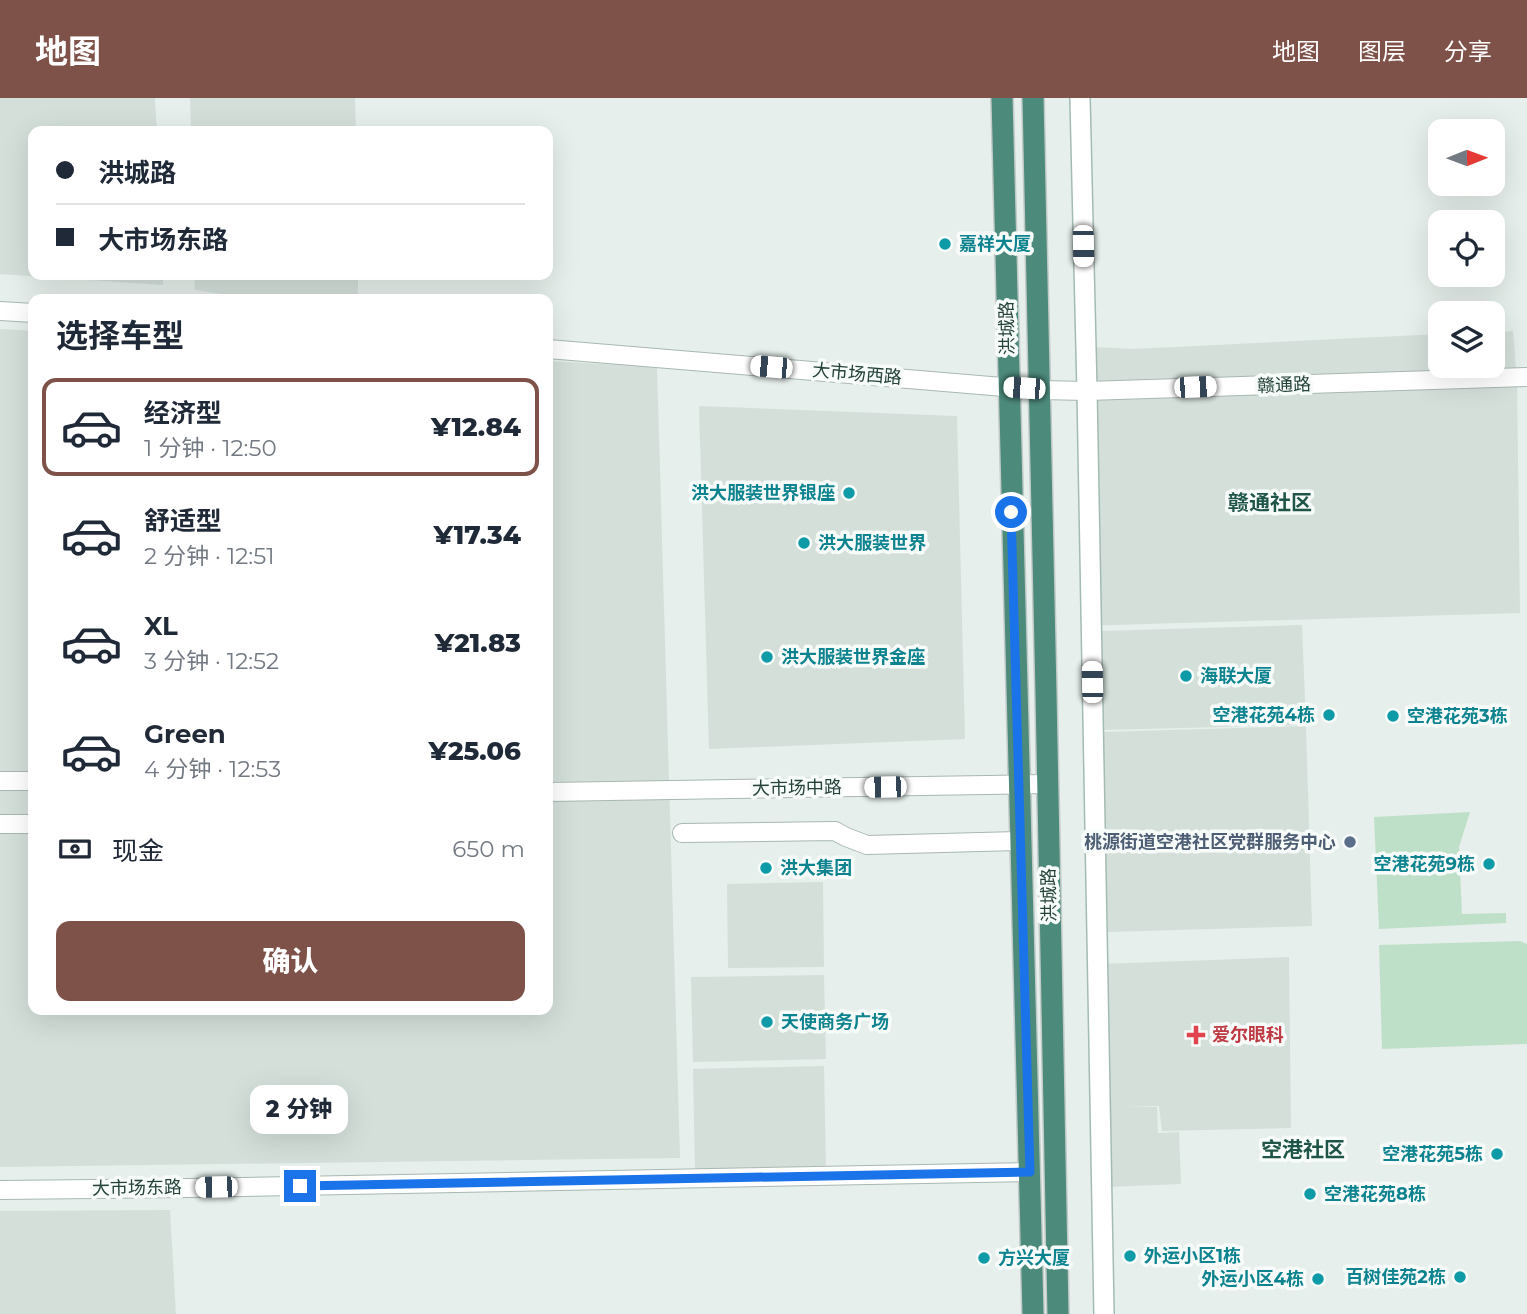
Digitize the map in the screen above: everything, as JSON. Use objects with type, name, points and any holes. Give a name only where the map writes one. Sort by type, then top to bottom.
[{"type":"highway","name":"洪城路","points":[[1002,98],[1033,1314]]},
{"type":"highway","name":"洪城路","points":[[1032,98],[1058,1314]]},
{"type":"main road","points":[[1080,98],[1104,1314]]},
{"type":"street","points":[[0,311],[28,313]]},
{"type":"street","name":"大市场西路","points":[[553,349],[1040,390]]},
{"type":"street","name":"赣通路","points":[[1040,390],[1087,391],[1527,377]]},
{"type":"street","points":[[0,781],[28,781]]},
{"type":"street","name":"大市场中路","points":[[553,792],[1047,784]]},
{"type":"street","points":[[0,824],[28,824]]},
{"type":"street","points":[[682,833],[835,831],[867,845],[1021,841]]},
{"type":"street","name":"大市场东路","points":[[0,1190],[1030,1172]]},
{"type":"shaded area","points":[[0,98],[155,98],[157,126],[28,126],[28,276],[0,274]]},
{"type":"shaded area","points":[[190,98],[355,98],[356,126],[191,126]]},
{"type":"shaded area","points":[[89,280],[163,280],[163,285]]},
{"type":"shaded area","points":[[194,280],[358,280],[358,294],[221,294],[195,290]]},
{"type":"shaded area","points":[[0,329],[28,331],[28,1015],[553,1015],[553,361],[657,367],[680,1158],[0,1167]]},
{"type":"shaded area","points":[[1505,331],[1513,331],[1517,381],[1520,613],[1081,626],[1076,346],[1133,349],[1428,335],[1428,378],[1505,378]]},
{"type":"shaded area","points":[[699,406],[957,416],[965,739],[709,749]]},
{"type":"shaded area","name":"海联大厦","points":[[1302,625],[1306,725],[1103,730],[1101,631]]},
{"type":"shaded area","points":[[1306,726],[1312,926],[1108,932],[1102,732]]},
{"type":"shaded area","points":[[823,882],[824,967],[728,968],[727,884]]},
{"type":"shaded area","name":"爱尔眼科","points":[[1289,957],[1291,1128],[1162,1131],[1159,1106],[1124,1107],[1157,1107],[1158,1133],[1179,1132],[1181,1184],[1110,1187],[1102,964]]},
{"type":"shaded area","points":[[824,975],[826,1059],[693,1062],[691,977]]},
{"type":"shaded area","points":[[824,1066],[826,1169],[695,1172],[693,1069]]},
{"type":"shaded area","points":[[170,1210],[176,1314],[0,1314],[0,1211]]},
{"type":"green space","points":[[1470,812],[1459,847],[1462,914],[1506,913],[1506,923],[1379,929],[1374,817]]},
{"type":"green space","points":[[1520,941],[1527,944],[1527,1044],[1382,1049],[1379,945]]},
{"type":"place","name":"嘉祥大厦","points":[[945,244]]},
{"type":"place","name":"洪大服装世界银座","points":[[849,493]]},
{"type":"place","name":"洪大服装世界","points":[[804,543]]},
{"type":"place","name":"洪大服装世界金座","points":[[767,657]]},
{"type":"place","name":"海联大厦","points":[[1186,676]]},
{"type":"place","name":"空港花苑4栋","points":[[1329,715]]},
{"type":"place","name":"空港花苑3栋","points":[[1393,716]]},
{"type":"place","name":"桃源街道空港社区党群服务中心","points":[[1350,842]]},
{"type":"place","name":"空港花苑9栋","points":[[1489,864]]},
{"type":"place","name":"洪大集团","points":[[766,868]]},
{"type":"place","name":"天使商务广场","points":[[767,1022]]},
{"type":"place","name":"爱尔眼科","points":[[1196,1035]]},
{"type":"place","name":"空港花苑5栋","points":[[1497,1154]]},
{"type":"place","name":"空港花苑8栋","points":[[1310,1194]]},
{"type":"place","name":"外运小区1栋","points":[[1130,1256]]},
{"type":"place","name":"方兴大厦","points":[[984,1258]]},
{"type":"place","name":"百树佳苑2栋","points":[[1460,1277]]},
{"type":"place","name":"外运小区4栋","points":[[1318,1279]]},
{"type":"district","name":"赣通社区","points":[[1270,503]]},
{"type":"district","name":"空港社区","points":[[1303,1150]]},
{"type":"route","points":[[300,1186],[1030,1172],[1011,512]]}]
